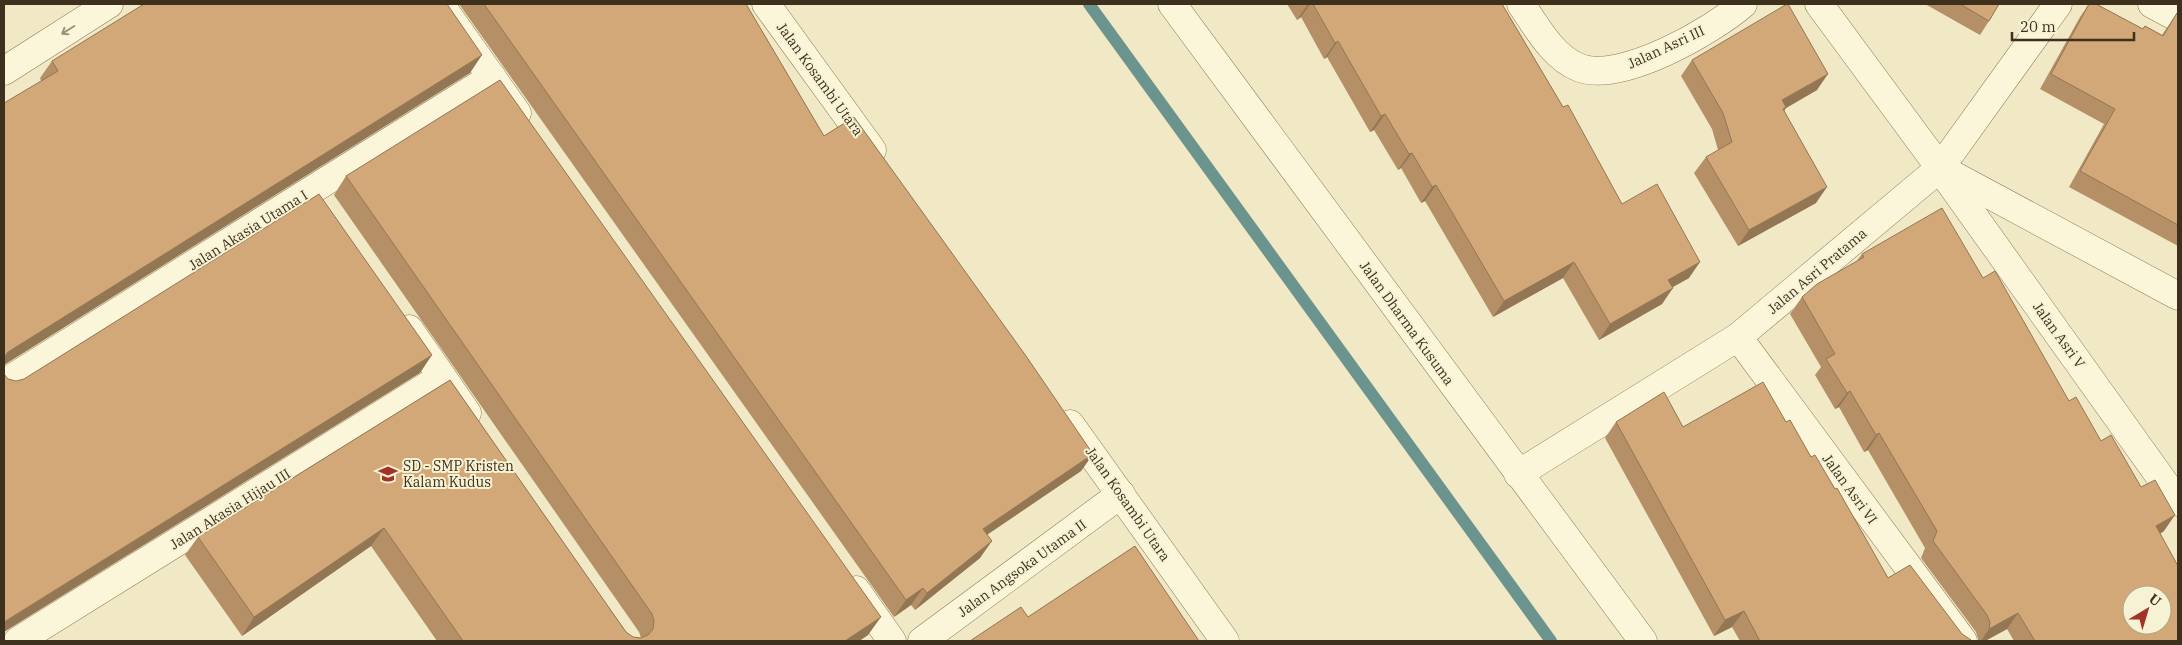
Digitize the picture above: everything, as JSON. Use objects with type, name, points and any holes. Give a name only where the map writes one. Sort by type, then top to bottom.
[{"type":"street","points":[[4,71],[109,4]]},
{"type":"street","points":[[440,4],[532,134]]},
{"type":"street","name":"Jalan Kosambi Utara","points":[[766,4],[888,173]]},
{"type":"street","name":"Jalan Dharma Kusuma","points":[[1172,4],[1643,641]]},
{"type":"street","name":"Jalan Asri III","points":[[1521,4],[1541,34],[1561,55],[1580,68],[1604,71],[1632,66],[1694,38],[1743,4]]},
{"type":"street","name":"Jalan Asri V","points":[[1819,4],[1940,168],[2178,502]]},
{"type":"street","name":"Jalan Asri Pratama","points":[[1518,474],[1738,337],[1940,168],[2058,4]]},
{"type":"street","points":[[2152,4],[2178,18]]},
{"type":"street","name":"Jalan Akasia Utama I","points":[[4,383],[318,199],[492,78]]},
{"type":"street","name":"Jalan Asri V","points":[[1940,168],[2178,296]]},
{"type":"street","points":[[396,312],[481,433]]},
{"type":"street","name":"Jalan Asri VI","points":[[1738,337],[1963,641]]},
{"type":"street","name":"Jalan Akasia Hijau III","points":[[18,641],[442,376]]},
{"type":"street","name":"Jalan Kosambi Utara","points":[[1057,406],[1225,641]]},
{"type":"street","name":"Jalan Angsoka Utama II","points":[[922,641],[1121,494]]},
{"type":"street","points":[[841,569],[892,641]]},
{"type":"building","points":[[144,4],[447,4],[482,55],[8,352],[4,357],[4,103],[58,71],[52,61]]},
{"type":"building","points":[[484,4],[746,4],[824,136],[854,117],[1026,356],[1093,454],[983,529],[992,541],[927,593],[923,588],[906,600]]},
{"type":"building","points":[[1313,4],[1502,4],[1563,107],[1568,105],[1622,204],[1657,184],[1700,262],[1668,280],[1673,288],[1610,324],[1574,262],[1504,301],[1436,185],[1432,187],[1412,153],[1409,154],[1385,114],[1381,116],[1338,41],[1335,43]]},
{"type":"building","points":[[1787,4],[1828,74],[1782,100],[1786,107],[1783,109],[1827,187],[1749,230],[1706,157],[1732,142],[1723,113],[1692,60]]},
{"type":"building","points":[[1960,4],[1999,4],[1989,21]]},
{"type":"building","points":[[2089,4],[2096,4],[2143,29],[2145,26],[2163,36],[2178,14],[2178,225],[2080,171],[2115,109],[2051,74]]},
{"type":"building","points":[[500,80],[881,617],[845,641],[463,641],[384,528],[254,617],[198,537],[450,380],[626,632],[633,637],[641,638],[648,635],[653,629],[654,621],[652,614],[346,176]]},
{"type":"building","points":[[319,194],[432,355],[4,622],[4,374],[8,379],[16,381],[24,379]]},
{"type":"building","points":[[1942,208],[1983,278],[1995,271],[2069,401],[2076,397],[2101,441],[2111,435],[2141,487],[2155,480],[2175,515],[2156,526],[2178,566],[2178,641],[2035,641],[2018,613],[1989,629],[1990,622],[1987,615],[1933,541],[1937,531],[1879,433],[1876,435],[1850,391],[1847,393],[1826,359],[1835,354],[1802,297],[1817,284],[1864,257],[1862,254]]},
{"type":"building","points":[[1763,382],[1786,422],[1790,420],[1811,457],[1815,455],[1835,489],[1837,488],[1888,578],[1910,565],[1962,634],[1971,640],[1760,641],[1744,611],[1725,620],[1616,422],[1664,392],[1683,427]]},
{"type":"building","points":[[1135,546],[1199,641],[970,641],[1021,607],[1028,617]]},
{"type":"waterway","points":[[1089,4],[1551,641]]},
{"type":"place","name":"SD - SMP Kristen Kalam Kudus","points":[[388,474]]}]
